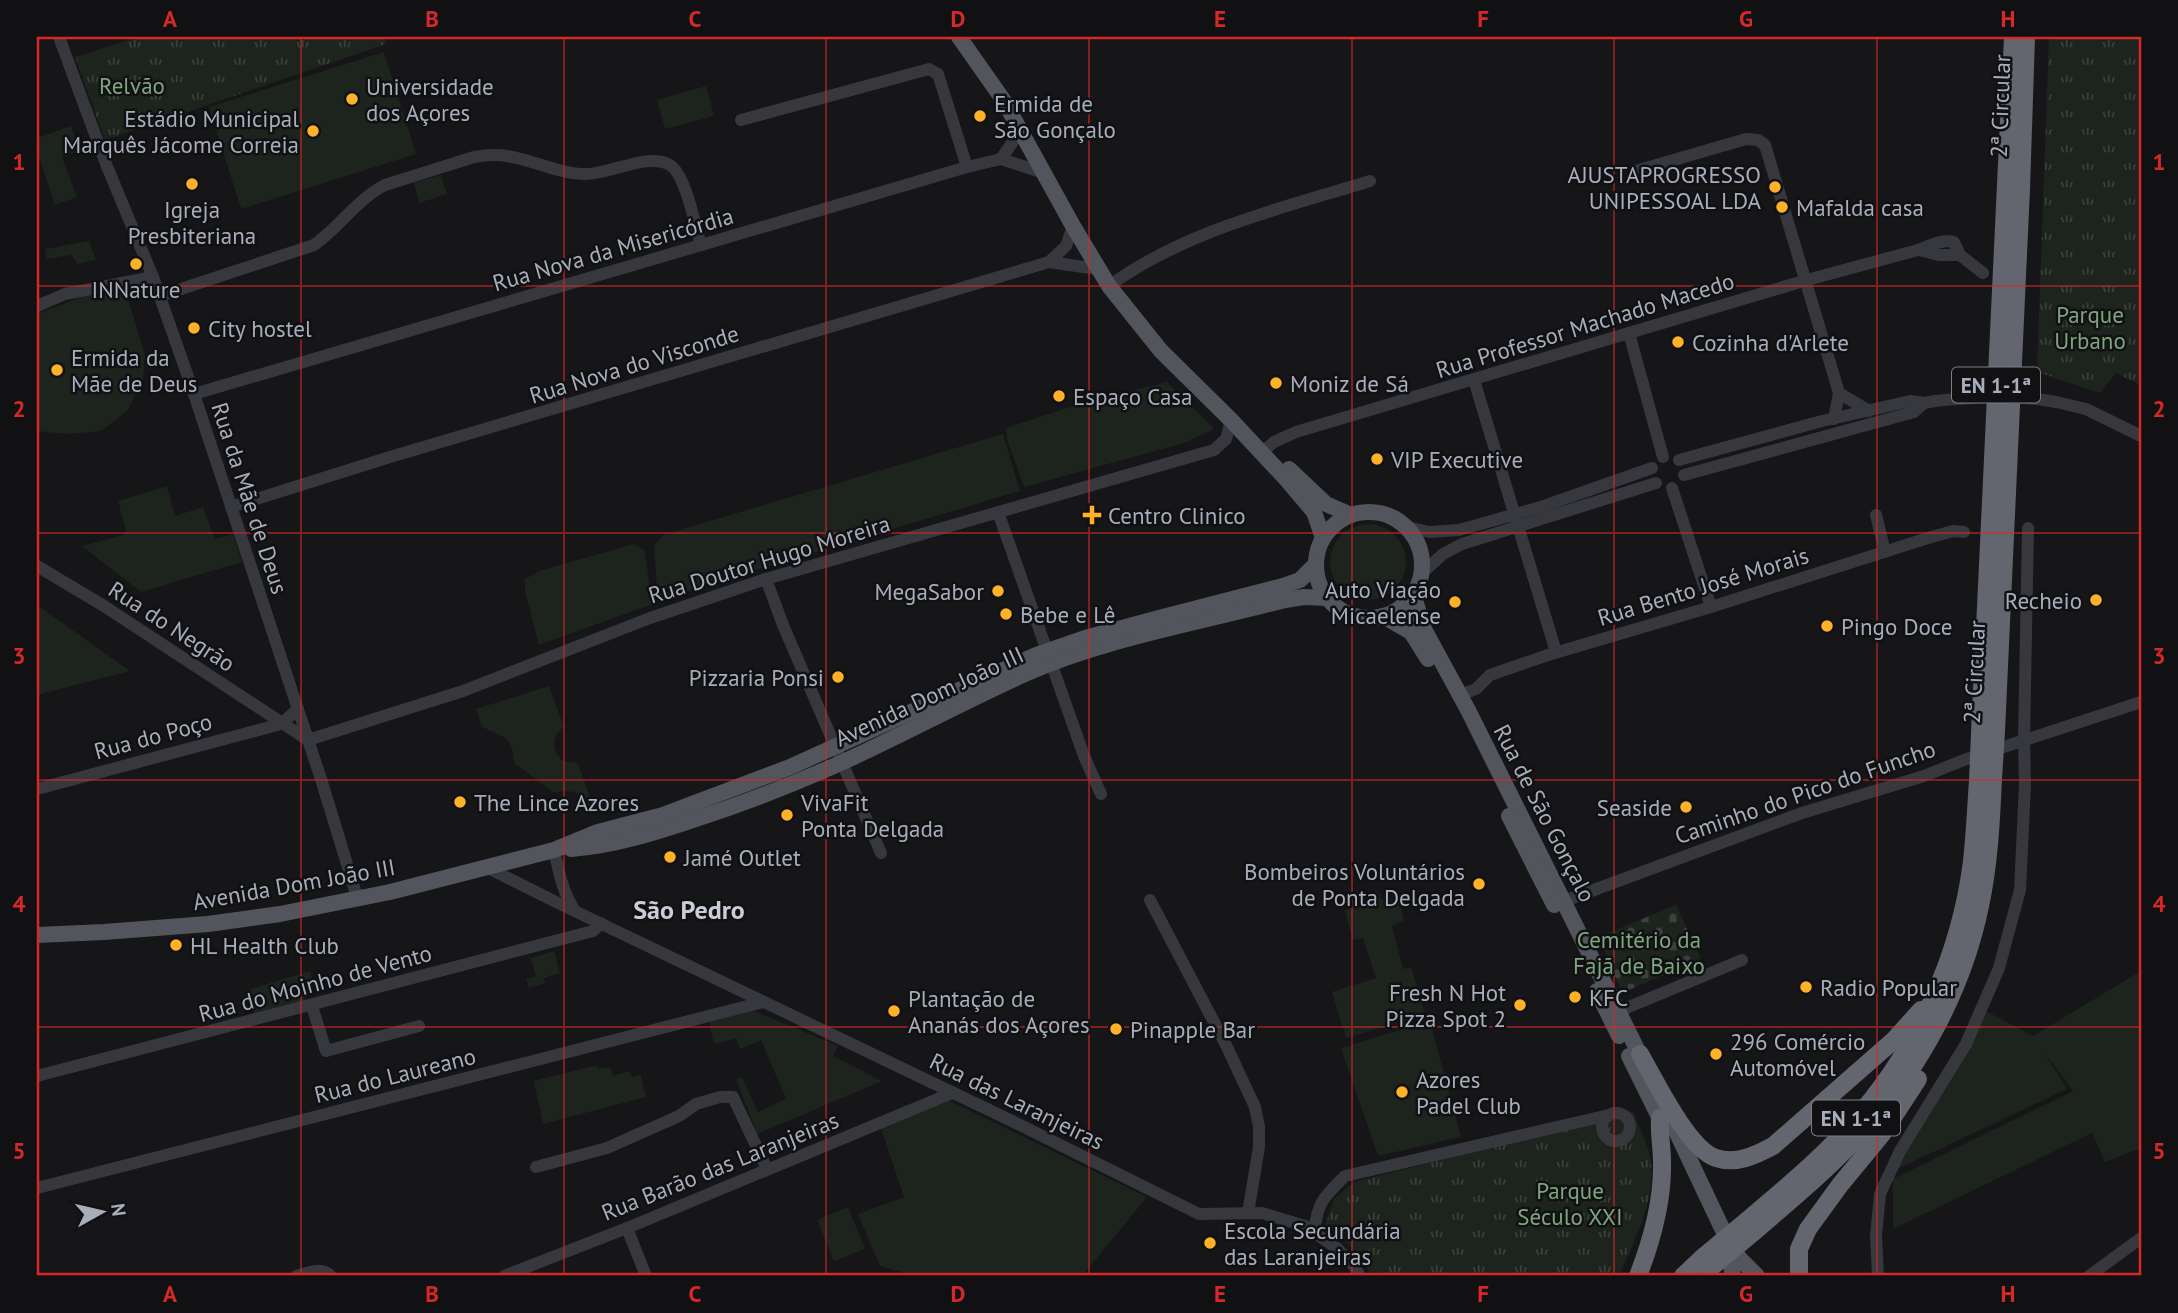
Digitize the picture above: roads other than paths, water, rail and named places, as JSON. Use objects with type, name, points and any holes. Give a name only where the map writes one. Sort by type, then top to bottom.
[{"type":"highway","name":"2ª Circular","points":[[1988,732],[2013,37]]},
{"type":"highway","name":"2ª Circular","points":[[1752,1225],[1827,1167],[1864,1131],[1898,1089],[1928,1043],[1952,992],[1980,908],[1986,867],[1985,780],[2021,189],[2026,37]]},
{"type":"highway","name":"2ª Circular","points":[[1752,1225],[1854,1120],[1886,1081],[1915,1036],[1952,951],[1964,905],[1985,780]]},
{"type":"highway","points":[[1640,1054],[1695,1144],[1713,1158],[1735,1160],[1752,1157],[1773,1146],[1894,1040],[1935,995]]},
{"type":"highway","points":[[1799,1276],[1799,1249],[1808,1229],[1901,1108],[1925,1066],[1928,1043]]},
{"type":"highway","points":[[1638,1276],[1651,1237],[1661,1192],[1660,1118]]},
{"type":"highway","name":"EN 1-1ª","points":[[1683,1276],[1704,1268],[1752,1225]]},
{"type":"main road","points":[[959,37],[1004,101],[1109,286],[1161,351],[1287,480],[1314,512],[1323,538]]},
{"type":"main road","points":[[1231,420],[1251,433],[1326,504],[1351,515]]},
{"type":"main road","points":[[1375,512],[1398,520],[1417,541],[1422,557],[1422,573],[1413,594],[1395,612],[1382,617],[1358,617],[1346,613],[1327,598],[1317,576],[1317,555],[1323,538],[1340,520],[1351,515],[1375,512]]},
{"type":"main road","name":"Avenida Dom João III","points":[[37,934],[208,924],[358,900],[554,850],[586,848],[666,830],[733,807],[840,754],[1006,683],[1049,658],[1147,621],[1283,586],[1300,580],[1316,564]]},
{"type":"main road","name":"Rua de São Gonçalo","points":[[1413,594],[1424,629],[1619,1011],[1715,1216],[1740,1259],[1756,1275]]},
{"type":"main road","name":"Avenida Dom João III","points":[[1049,658],[1285,600],[1327,598]]},
{"type":"main road","name":"Rua de São Gonçalo","points":[[1382,617],[1411,632],[1444,688],[1660,1118],[1731,1266],[1733,1276]]},
{"type":"street","name":"Rua da Mãe de Deus","points":[[59,37],[106,164],[153,276],[194,394],[358,900]]},
{"type":"street","points":[[741,120],[929,69],[934,70],[938,74],[967,167]]},
{"type":"street","points":[[1021,130],[1001,159],[1044,173]]},
{"type":"street","points":[[1639,170],[1746,139],[1758,140],[1765,145],[1839,393],[1834,419]]},
{"type":"street","points":[[160,296],[314,245],[371,192],[404,179],[482,156],[510,156],[576,174],[603,172],[653,160],[668,164],[680,176],[701,245]]},
{"type":"street","name":"Rua Nova da Misericórdia","points":[[194,394],[1001,159]]},
{"type":"street","points":[[1109,286],[1169,250],[1217,229],[1370,181]]},
{"type":"street","points":[[1049,262],[1066,246],[1073,226]]},
{"type":"street","name":"Rua Professor Machado Macedo","points":[[1267,448],[1296,432],[1807,280],[1948,241],[1954,242],[1960,255],[1983,273]]},
{"type":"street","name":"Rua Nova do Visconde","points":[[231,507],[390,457],[1049,262],[1097,269]]},
{"type":"street","points":[[37,306],[65,294],[153,276]]},
{"type":"street","points":[[1629,333],[1663,457]]},
{"type":"street","points":[[1474,380],[1556,652]]},
{"type":"street","points":[[1839,393],[1869,411]]},
{"type":"street","points":[[1679,460],[1910,401],[1929,402],[1985,396],[2025,398],[2086,409],[2141,436]]},
{"type":"street","points":[[1684,475],[1914,412],[1929,402]]},
{"type":"street","name":"Rua Doutor Hugo Moreira","points":[[308,740],[463,691],[650,618],[766,579],[1214,450],[1226,439],[1231,420]]},
{"type":"street","points":[[1671,456],[1679,460],[1684,475],[1680,483],[1672,488],[1663,488],[1656,483],[1652,478],[1652,468],[1656,461],[1671,456]]},
{"type":"street","points":[[1422,573],[1443,554],[1462,544],[1652,468]]},
{"type":"street","points":[[1407,527],[1429,532],[1516,521],[1656,483]]},
{"type":"street","points":[[1672,488],[1711,607]]},
{"type":"street","points":[[998,512],[1084,756],[1101,794]]},
{"type":"street","points":[[1876,516],[1885,552]]},
{"type":"street","points":[[1878,1276],[1876,1236],[1880,1194],[1900,1151],[1966,1044],[1999,968],[2020,890],[2025,784],[2028,528]]},
{"type":"street","name":"Rua Bento José Morais","points":[[1460,695],[1476,689],[1490,675],[1556,652],[1711,607],[1953,531],[1964,532]]},
{"type":"street","name":"Rua do Negrão","points":[[37,566],[104,606],[308,740]]},
{"type":"street","points":[[766,579],[783,625],[881,853]]},
{"type":"street","name":"Caminho do Pico do Funcho","points":[[1564,901],[1802,813],[1924,776],[1964,760],[2141,702]]},
{"type":"street","points":[[281,724],[298,709]]},
{"type":"street","name":"Rua do Poço","points":[[37,789],[281,724]]},
{"type":"street","points":[[554,850],[565,896],[575,911]]},
{"type":"street","name":"Rua das Laranjeiras","points":[[488,868],[1199,1214],[1262,1213],[1305,1226],[1338,1250],[1360,1276]]},
{"type":"street","points":[[1150,900],[1226,1045],[1255,1107],[1259,1147],[1248,1213]]},
{"type":"street","name":"Rua do Moinho de Vento","points":[[37,1076],[593,931],[601,923]]},
{"type":"street","points":[[1619,1011],[1742,960]]},
{"type":"street","name":"Rua do Laureano","points":[[37,1188],[763,1002]]},
{"type":"street","points":[[312,1006],[326,1051],[419,1026]]},
{"type":"street","name":"Rua Barão das Laranjeiras","points":[[504,1276],[952,1093]]},
{"type":"street","points":[[536,1167],[607,1148],[679,1116],[696,1104],[733,1097],[767,1169]]},
{"type":"street","points":[[1314,1232],[1317,1210],[1327,1194],[1345,1176],[1609,1115],[1619,1113],[1626,1117],[1630,1125],[1628,1134],[1623,1139],[1614,1141],[1608,1139],[1602,1129],[1584,1121]]},
{"type":"street","points":[[1602,1129],[1609,1115]]},
{"type":"street","points":[[627,1228],[646,1276]]},
{"type":"street","points":[[2089,1276],[2141,1238]]},
{"type":"street","points":[[536,1263],[540,1276]]},
{"type":"street","points":[[296,1276],[320,1270],[331,1276]]},
{"type":"place","name":"Universidade dos Açores","points":[[352,99]]},
{"type":"place","name":"Ermida de São Gonçalo","points":[[980,116]]},
{"type":"place","name":"Estádio Municipal Marquês Jácome Correia","points":[[313,131]]},
{"type":"place","name":"Igreja Presbiteriana","points":[[192,184]]},
{"type":"place","name":"AJUSTAPROGRESSO UNIPESSOAL LDA","points":[[1775,187]]},
{"type":"place","name":"Mafalda casa","points":[[1782,207]]},
{"type":"place","name":"INNature","points":[[136,264]]},
{"type":"place","name":"City hostel","points":[[194,328]]},
{"type":"place","name":"Cozinha d'Arlete","points":[[1678,342]]},
{"type":"place","name":"Ermida da Mãe de Deus","points":[[57,370]]},
{"type":"place","name":"Moniz de Sá","points":[[1276,383]]},
{"type":"place","name":"Espaço Casa","points":[[1059,396]]},
{"type":"place","name":"VIP Executive","points":[[1377,459]]},
{"type":"place","name":"Centro Clinico","points":[[1092,515]]},
{"type":"place","name":"MegaSabor","points":[[998,591]]},
{"type":"place","name":"Recheio","points":[[2096,600]]},
{"type":"place","name":"Auto Viação Micaelense","points":[[1455,602]]},
{"type":"place","name":"Bebe e Lê","points":[[1006,614]]},
{"type":"place","name":"Pingo Doce","points":[[1827,626]]},
{"type":"place","name":"Pizzaria Ponsi","points":[[838,677]]},
{"type":"place","name":"The Lince Azores","points":[[460,802]]},
{"type":"place","name":"Seaside","points":[[1686,807]]},
{"type":"place","name":"VivaFit Ponta Delgada","points":[[787,815]]},
{"type":"place","name":"Jamé Outlet","points":[[670,857]]},
{"type":"place","name":"Bombeiros Voluntários de Ponta Delgada","points":[[1479,884]]},
{"type":"place","name":"HL Health Club","points":[[176,945]]},
{"type":"place","name":"Radio Popular","points":[[1806,987]]},
{"type":"place","name":"KFC","points":[[1575,997]]},
{"type":"place","name":"Fresh N Hot Pizza Spot 2","points":[[1520,1005]]},
{"type":"place","name":"Plantação de Ananás dos Açores","points":[[894,1011]]},
{"type":"place","name":"Pinapple Bar","points":[[1116,1029]]},
{"type":"place","name":"296 Comércio Automóvel","points":[[1716,1054]]},
{"type":"place","name":"Azores Padel Club","points":[[1402,1092]]},
{"type":"place","name":"Escola Secundária das Laranjeiras","points":[[1210,1243]]},
{"type":"district","name":"São Pedro","points":[[689,909]]},
{"type":"park label","name":"Relvão","points":[[132,85]]},
{"type":"park label","name":"Parque Urbano","points":[[2090,327]]},
{"type":"park label","name":"Cemitério da Fajã de Baixo","points":[[1639,952]]},
{"type":"park label","name":"Parque Século XXI","points":[[1570,1203]]}]
